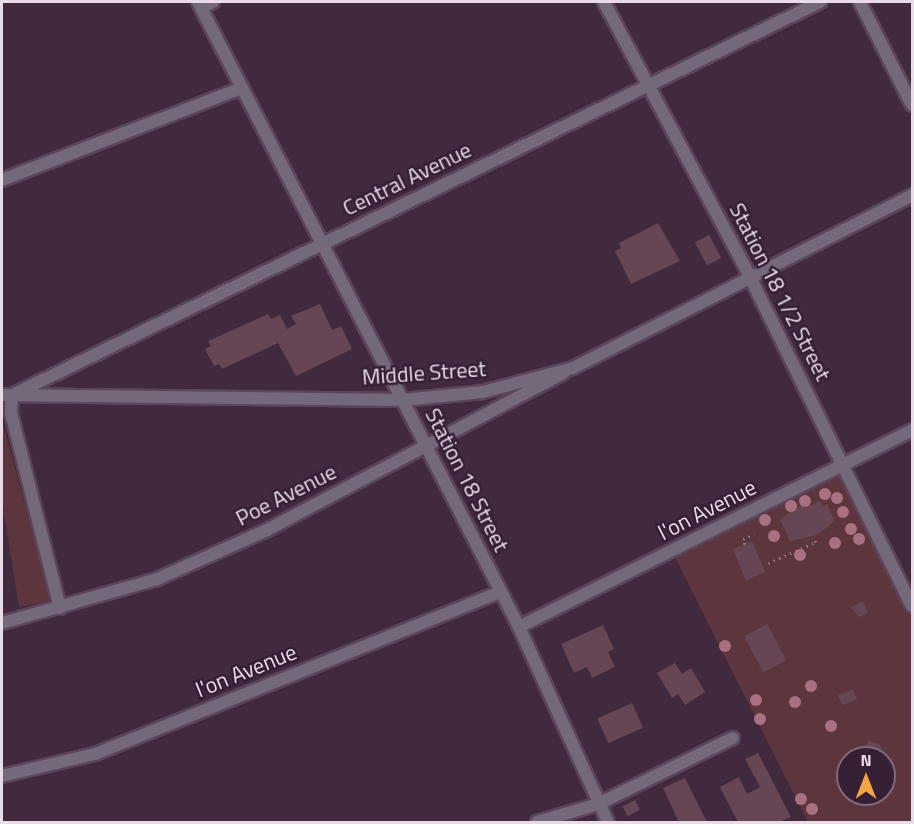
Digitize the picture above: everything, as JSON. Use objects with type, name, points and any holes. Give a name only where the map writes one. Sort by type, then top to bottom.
[{"type":"street","name":"Station 18 1/2 Street","points":[[604,2],[751,279],[912,606]]},
{"type":"street","name":"Central Avenue","points":[[7,395],[819,2]]},
{"type":"street","points":[[860,2],[912,105]]},
{"type":"street","name":"Station 18 Street","points":[[204,3],[242,88],[519,627],[608,822]]},
{"type":"street","points":[[2,180],[242,88]]},
{"type":"street","name":"Middle Street","points":[[7,395],[403,400],[483,392],[573,368],[912,195]]},
{"type":"street","name":"Poe Avenue","points":[[2,623],[157,579],[267,530],[573,368]]},
{"type":"street","points":[[7,395],[60,608]]},
{"type":"street","name":"I'on Avenue","points":[[519,627],[912,430]]},
{"type":"street","name":"I'on Avenue","points":[[2,776],[94,754],[501,592]]},
{"type":"street","points":[[537,822],[598,804],[733,738]]},
{"type":"path","points":[[745,544],[743,539],[754,534]]},
{"type":"path","points":[[768,563],[816,542],[814,536]]},
{"type":"shaded area","points":[[2,420],[51,601],[19,607],[2,501]]},
{"type":"shaded area","points":[[844,466],[912,608],[912,822],[808,822],[673,553]]},
{"type":"building","points":[[658,223],[680,261],[631,284],[615,251],[621,248],[619,243]]},
{"type":"building","points":[[709,235],[721,258],[707,265],[695,243]]},
{"type":"building","points":[[320,304],[332,330],[341,326],[352,349],[296,376],[278,343],[222,369],[219,364],[214,366],[205,349],[211,346],[208,341],[268,314],[271,319],[280,315],[287,329],[296,324],[291,316]]},
{"type":"building","points":[[820,501],[822,506],[827,504],[835,521],[817,535],[790,541],[780,519],[803,504],[805,508]]},
{"type":"building","points":[[752,541],[765,572],[746,581],[733,549]]},
{"type":"building","points":[[863,601],[868,613],[859,617],[851,607]]},
{"type":"building","points":[[767,624],[786,660],[763,672],[744,636]]},
{"type":"building","points":[[603,625],[614,649],[608,652],[615,667],[592,678],[587,667],[574,673],[561,644]]},
{"type":"building","points":[[675,663],[682,674],[691,668],[705,692],[685,705],[678,694],[672,698],[657,673]]},
{"type":"building","points":[[853,689],[857,699],[842,705],[838,695]]},
{"type":"building","points":[[632,703],[643,728],[608,743],[597,718]]},
{"type":"building","points":[[869,741],[881,746],[865,746]]},
{"type":"building","points":[[758,753],[791,817],[779,822],[738,822],[720,787],[739,777],[747,794],[760,787],[745,759]]},
{"type":"building","points":[[685,778],[707,822],[679,822],[663,788]]},
{"type":"building","points":[[635,800],[640,810],[628,816],[623,806]]}]
